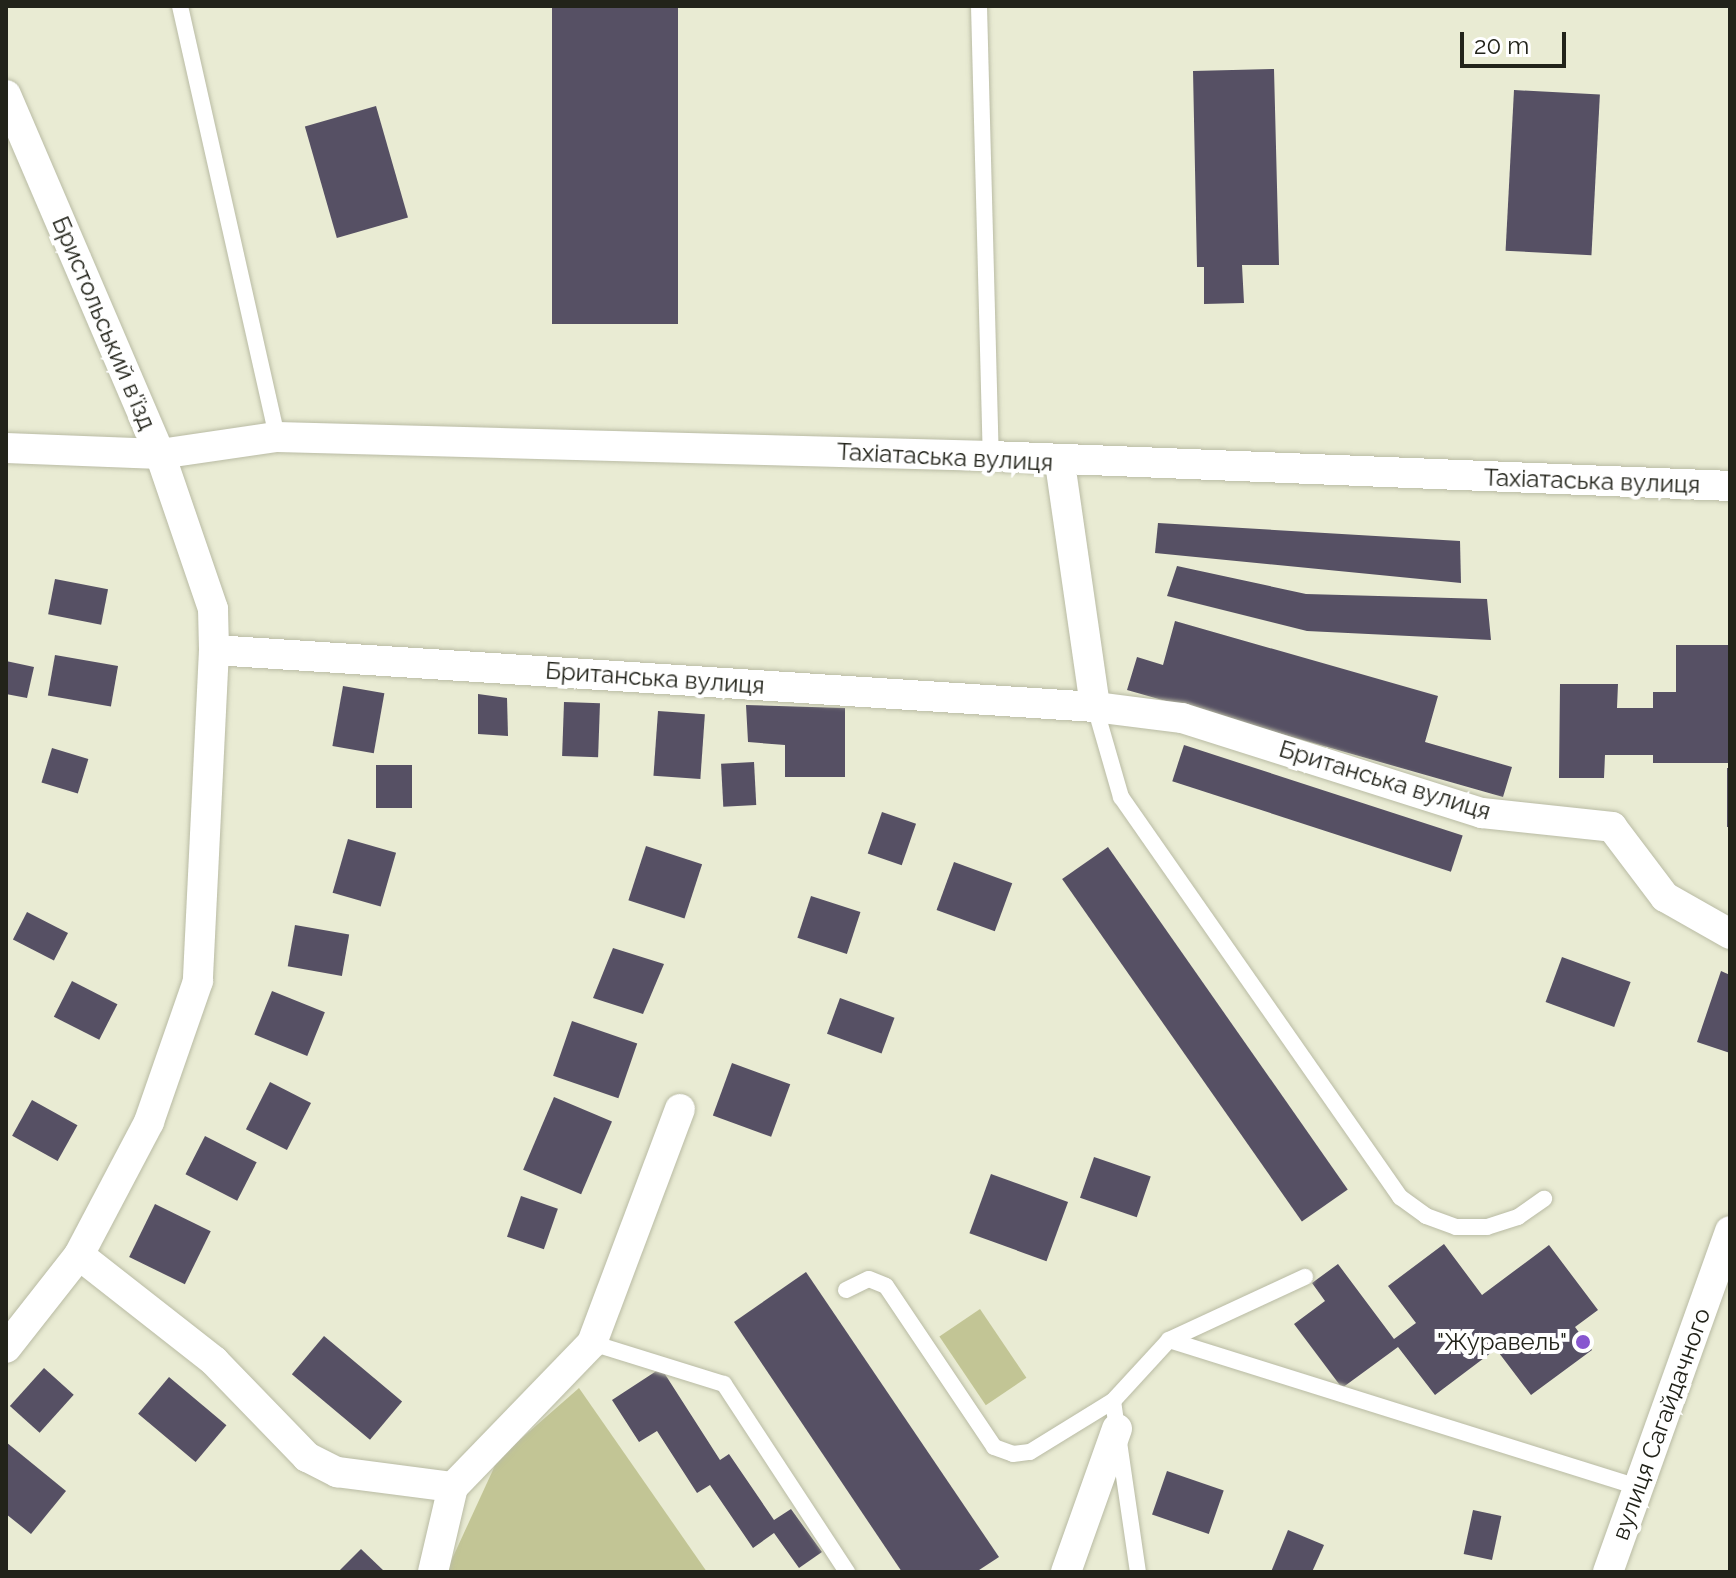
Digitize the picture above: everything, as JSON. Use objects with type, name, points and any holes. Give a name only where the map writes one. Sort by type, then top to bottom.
[{"type":"street","name":"Бристольський в'їзд","points":[[6,95],[160,454],[6,448]]},
{"type":"street","name":"Тахіатаська вулиця","points":[[160,454],[277,437],[991,456],[1060,463],[1730,486]]},
{"type":"street","points":[[6,1348],[79,1255],[149,1122],[198,981],[214,650],[213,609],[160,454]]},
{"type":"street","points":[[1060,463],[1095,707]]},
{"type":"street","name":"Британська вулиця","points":[[214,650],[1095,707],[1182,718],[1482,813],[1612,827],[1665,897],[1730,934]]},
{"type":"street","points":[[433,1572],[453,1487],[592,1343],[680,1109]]},
{"type":"street","name":"вулиця Сагайдачного","points":[[1608,1572],[1730,1231]]},
{"type":"street","points":[[79,1255],[214,1361],[307,1457],[337,1472],[453,1487]]},
{"type":"street","points":[[1066,1572],[1115,1415]]},
{"type":"lane","points":[[180,6],[277,437]]},
{"type":"lane","points":[[979,6],[991,456]]},
{"type":"lane","points":[[1095,707],[1121,797],[1400,1197],[1436,1220],[1456,1227],[1487,1227],[1518,1217],[1544,1199]]},
{"type":"lane","points":[[846,1290],[869,1279],[886,1286],[994,1447],[1013,1454],[1030,1452],[1115,1415],[1169,1340],[1305,1277]]},
{"type":"lane","points":[[1169,1340],[1639,1487]]},
{"type":"lane","points":[[592,1343],[724,1384],[847,1572]]},
{"type":"lane","points":[[1115,1415],[1138,1572]]},
{"type":"green space","points":[[980,1309],[1026,1378],[986,1405],[939,1336]]},
{"type":"green space","points":[[579,1388],[707,1572],[446,1572],[498,1459]]},
{"type":"building","points":[[552,6],[678,6],[678,324],[552,324]]},
{"type":"building","points":[[1274,69],[1279,265],[1242,265],[1244,303],[1204,304],[1204,267],[1197,267],[1193,71]]},
{"type":"building","points":[[1514,90],[1600,95],[1591,255],[1506,251]]},
{"type":"building","points":[[376,106],[408,218],[337,238],[305,126]]},
{"type":"building","points":[[1158,523],[1460,541],[1461,583],[1155,553]]},
{"type":"building","points":[[1177,566],[1306,594],[1487,599],[1491,640],[1307,631],[1167,596]]},
{"type":"building","points":[[55,579],[108,589],[101,625],[48,614]]},
{"type":"building","points":[[1175,621],[1438,696],[1425,742],[1512,767],[1503,797],[1127,690],[1137,657],[1163,665]]},
{"type":"building","points":[[1676,645],[1730,645],[1730,763],[1653,763],[1653,755],[1605,755],[1604,778],[1559,778],[1560,684],[1618,684],[1617,708],[1653,708],[1653,692],[1676,692]]},
{"type":"building","points":[[55,655],[118,666],[111,706],[48,695]]},
{"type":"building","points":[[6,661],[34,667],[27,698],[6,694]]},
{"type":"building","points":[[343,686],[384,693],[374,753],[332,746]]},
{"type":"building","points":[[478,694],[507,698],[508,736],[478,734]]},
{"type":"building","points":[[564,702],[600,703],[598,757],[562,756]]},
{"type":"building","points":[[746,705],[845,708],[845,777],[785,777],[785,745],[748,742]]},
{"type":"building","points":[[658,711],[705,714],[700,779],[653,776]]},
{"type":"building","points":[[1184,745],[1463,836],[1451,872],[1172,781]]},
{"type":"building","points":[[52,748],[88,759],[78,794],[41,782]]},
{"type":"building","points":[[754,762],[756,805],[723,807],[721,764]]},
{"type":"building","points":[[376,765],[412,765],[412,808],[376,808]]},
{"type":"building","points":[[1727,768],[1730,768],[1730,827],[1727,827]]},
{"type":"building","points":[[882,812],[916,824],[902,865],[868,854]]},
{"type":"building","points":[[348,839],[396,853],[381,907],[333,893]]},
{"type":"building","points":[[646,846],[702,864],[684,918],[628,900]]},
{"type":"building","points":[[1108,847],[1348,1189],[1302,1222],[1062,879]]},
{"type":"building","points":[[954,862],[1012,883],[995,931],[937,910]]},
{"type":"building","points":[[811,896],[860,912],[847,954],[797,938]]},
{"type":"building","points":[[27,912],[68,933],[54,961],[13,940]]},
{"type":"building","points":[[295,925],[349,935],[342,976],[288,966]]},
{"type":"building","points":[[613,948],[664,964],[643,1014],[593,998]]},
{"type":"building","points":[[1562,957],[1631,982],[1614,1027],[1546,1002]]},
{"type":"building","points":[[1721,971],[1730,975],[1730,1053],[1697,1042]]},
{"type":"building","points":[[72,981],[117,1004],[99,1040],[54,1017]]},
{"type":"building","points":[[272,991],[325,1012],[307,1056],[254,1035]]},
{"type":"building","points":[[840,998],[895,1018],[882,1054],[827,1034]]},
{"type":"building","points":[[572,1021],[637,1043],[618,1098],[553,1076]]},
{"type":"building","points":[[732,1063],[790,1084],[771,1137],[713,1116]]},
{"type":"building","points":[[270,1082],[311,1103],[287,1150],[246,1129]]},
{"type":"building","points":[[554,1097],[612,1122],[581,1194],[523,1170]]},
{"type":"building","points":[[32,1100],[77,1125],[58,1161],[12,1136]]},
{"type":"building","points":[[205,1136],[257,1162],[237,1201],[185,1174]]},
{"type":"building","points":[[1094,1157],[1151,1177],[1137,1217],[1080,1198]]},
{"type":"building","points":[[991,1174],[1068,1202],[1047,1261],[969,1233]]},
{"type":"building","points":[[521,1196],[558,1209],[544,1249],[507,1237]]},
{"type":"building","points":[[155,1204],[211,1231],[185,1284],[129,1257]]},
{"type":"building","points":[[1444,1244],[1482,1295],[1549,1245],[1598,1310],[1575,1327],[1592,1350],[1531,1395],[1496,1349],[1435,1395],[1398,1347],[1342,1388],[1294,1324],[1325,1301],[1312,1283],[1338,1264],[1394,1339],[1416,1323],[1388,1286]]},
{"type":"building","points":[[806,1272],[999,1557],[976,1572],[902,1572],[734,1322]]},
{"type":"building","points":[[324,1336],[402,1402],[370,1440],[292,1374]]},
{"type":"building","points":[[44,1368],[74,1395],[40,1433],[10,1406]]},
{"type":"building","points":[[661,1368],[720,1460],[729,1454],[774,1520],[791,1509],[822,1552],[799,1568],[774,1533],[753,1548],[710,1485],[697,1493],[657,1431],[639,1442],[612,1400]]},
{"type":"building","points":[[169,1377],[226,1425],[196,1462],[138,1414]]},
{"type":"building","points":[[6,1442],[66,1491],[31,1534],[6,1514]]},
{"type":"building","points":[[1167,1471],[1224,1491],[1209,1534],[1152,1514]]},
{"type":"building","points":[[1473,1510],[1501,1516],[1492,1560],[1464,1554]]},
{"type":"building","points":[[1288,1530],[1324,1545],[1312,1572],[1271,1572]]},
{"type":"building","points":[[361,1549],[385,1572],[338,1572]]},
{"type":"place","name":"\"Журавель\"","points":[[1583,1342]]}]
